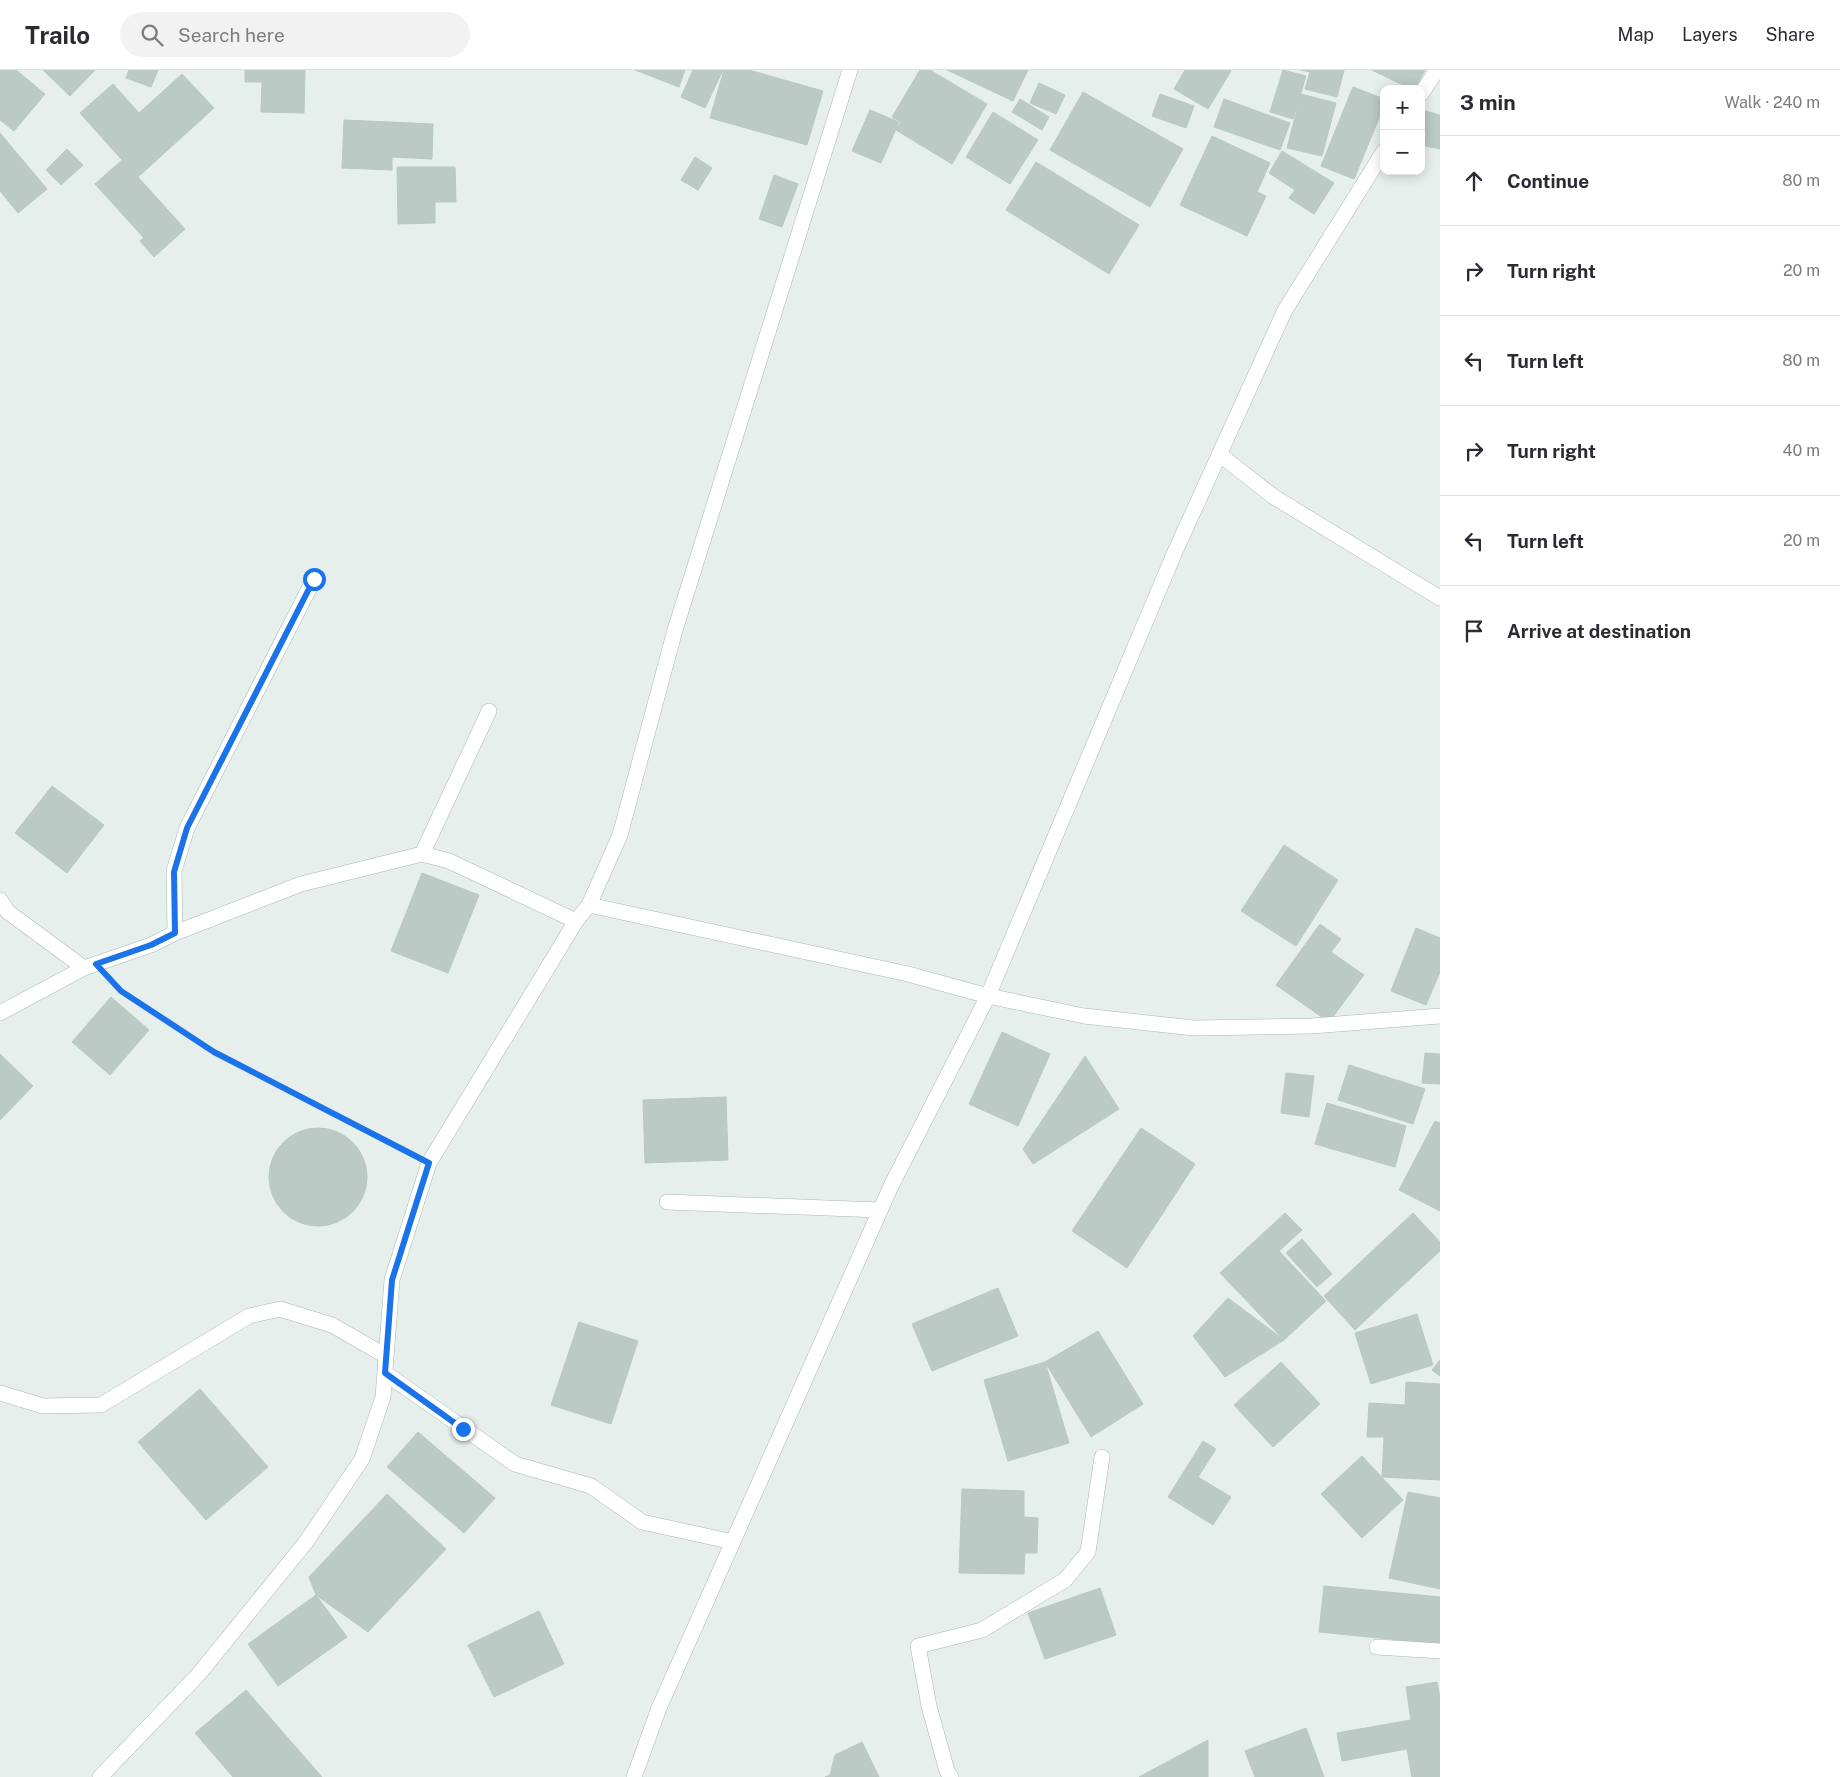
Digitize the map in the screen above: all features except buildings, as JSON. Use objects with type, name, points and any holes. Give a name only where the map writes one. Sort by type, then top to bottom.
[{"type":"street","points":[[100,1777],[198,1675],[306,1542],[362,1459],[383,1397],[392,1280],[429,1163],[576,921],[589,905],[620,836],[675,630],[842,90],[850,70]]},
{"type":"street","points":[[1425,88],[1437,70]]},
{"type":"street","points":[[634,1777],[659,1708],[880,1210],[988,996],[1174,554],[1285,310],[1380,157]]},
{"type":"street","points":[[1219,454],[1274,496],[1440,598]]},
{"type":"street","points":[[175,933],[174,872],[187,828],[314,579]]},
{"type":"street","points":[[422,854],[489,711]]},
{"type":"street","points":[[0,1013],[90,966],[151,945],[175,933],[301,884],[422,854],[449,861],[576,921]]},
{"type":"street","points":[[0,900],[8,912],[90,966]]},
{"type":"street","points":[[589,905],[908,974],[988,996],[1084,1016],[1194,1028],[1312,1026],[1440,1016]]},
{"type":"street","points":[[668,1202],[880,1210]]},
{"type":"street","points":[[0,1393],[43,1406],[101,1404],[249,1316],[280,1308],[332,1325],[386,1356]]},
{"type":"street","points":[[385,1373],[515,1464],[591,1486],[642,1522],[733,1542]]},
{"type":"street","points":[[951,1777],[947,1771],[930,1706],[918,1646],[982,1630],[1065,1580],[1088,1552],[1102,1457]]},
{"type":"street","points":[[1377,1648],[1440,1652]]},
{"type":"path","points":[[90,966],[121,991],[214,1052],[429,1163]]},
{"type":"route","points":[[314,579],[187,828],[174,872],[175,933],[151,945],[96,964],[121,991],[214,1052],[383,1137],[429,1163],[392,1280],[385,1373],[463,1429]]}]
